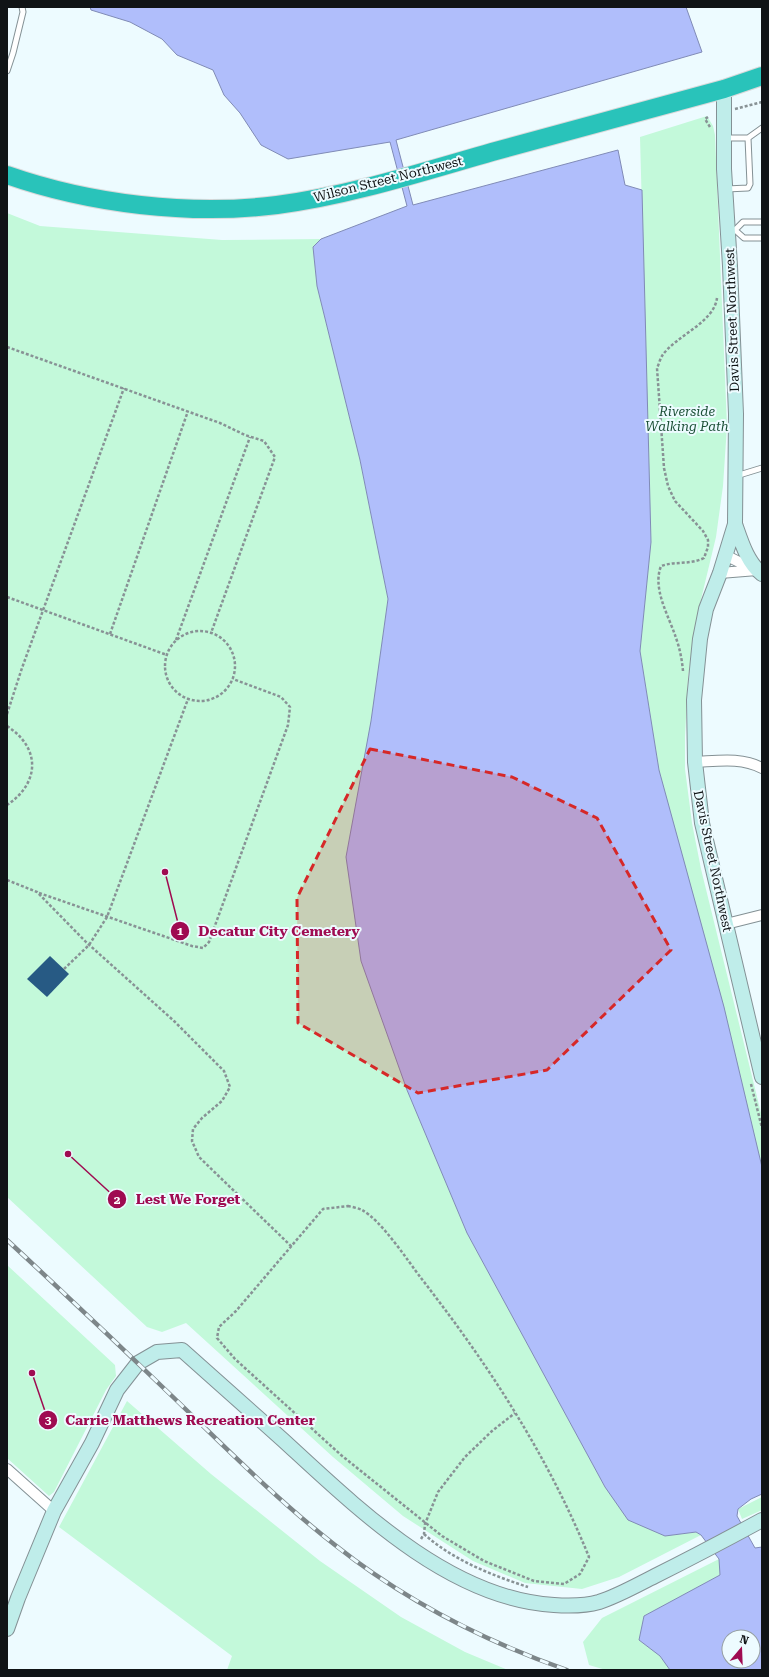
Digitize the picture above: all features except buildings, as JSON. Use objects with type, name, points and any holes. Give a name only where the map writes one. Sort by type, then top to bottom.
[{"type":"highway","name":"Wilson Street Northwest","points":[[7,175],[72,193],[116,201],[188,209],[249,208],[324,197],[402,177],[724,89],[762,76]]},
{"type":"street","name":"Davis Street Northwest","points":[[724,89],[725,189],[731,231],[736,414],[735,524],[720,573],[706,609],[700,639],[694,700],[695,762],[702,823],[762,1076]]},
{"type":"street","points":[[735,524],[744,549],[760,572]]},
{"type":"street","points":[[725,555],[760,572]]},
{"type":"street","points":[[720,573],[760,572]]},
{"type":"street","points":[[695,762],[739,760],[752,762],[762,768]]},
{"type":"street","points":[[726,924],[762,915]]},
{"type":"street","points":[[7,1629],[18,1598],[54,1511],[95,1436],[117,1390],[138,1364],[157,1352],[182,1350],[352,1503],[414,1550],[454,1575],[505,1597],[539,1604],[569,1606],[598,1602],[626,1590],[707,1550],[762,1520]]},
{"type":"street","points":[[7,1469],[54,1511]]},
{"type":"lane","points":[[7,71],[17,39],[23,12],[22,7]]},
{"type":"lane","points":[[724,138],[748,138],[762,128]]},
{"type":"lane","points":[[725,189],[748,188],[750,184],[748,138]]},
{"type":"lane","points":[[762,222],[743,222],[731,231],[744,238],[762,238]]},
{"type":"lane","points":[[735,476],[762,468]]},
{"type":"path","points":[[733,110],[762,102]]},
{"type":"path","points":[[7,347],[220,422],[250,437],[264,441],[275,457],[211,633]]},
{"type":"path","points":[[7,714],[22,668],[124,388]]},
{"type":"path","points":[[110,634],[188,411]]},
{"type":"path","points":[[176,640],[187,633],[199,631],[211,633],[225,642],[229,646],[234,656],[235,668],[233,679],[227,688],[210,700],[199,701],[188,699],[178,693],[170,684],[165,673],[165,661],[169,649],[176,640],[250,437]]},
{"type":"path","points":[[7,597],[167,655]]},
{"type":"path","points":[[7,880],[107,917],[192,946],[203,948],[209,942],[288,725],[290,707],[281,697],[233,679]]},
{"type":"path","points":[[64,970],[89,945],[107,917],[188,699]]},
{"type":"path","points":[[7,726],[18,733],[27,745],[32,758],[32,773],[27,787],[18,798],[7,805]]},
{"type":"path","points":[[37,892],[89,945],[174,1021],[224,1071],[230,1088],[222,1102],[202,1118],[193,1129],[192,1141],[199,1157],[292,1246]]},
{"type":"path","points":[[348,1206],[362,1210],[376,1222],[442,1305],[493,1377],[515,1412],[538,1452],[576,1526],[589,1557],[580,1574],[564,1584],[534,1581],[484,1561],[442,1536],[425,1524],[341,1455],[235,1359],[217,1338],[219,1327],[236,1311],[292,1246],[323,1209],[348,1206]]},
{"type":"path","points":[[414,1550],[424,1534],[425,1524],[438,1492],[465,1457],[492,1431],[515,1412]]},
{"type":"path","points":[[424,1534],[437,1545],[468,1563],[500,1578],[532,1588]]},
{"type":"highlighted area","points":[[370,749],[512,777],[597,818],[671,950],[547,1070],[418,1093],[298,1023],[297,898]]},
{"type":"green space","name":"Riverside Walking Path","points":[[707,116],[713,126],[715,135],[727,426],[723,486],[716,537],[697,616],[688,677],[685,769],[692,823],[701,869],[762,1117],[762,1178],[659,770],[640,651],[651,542],[640,137]]},
{"type":"green space","points":[[7,213],[40,226],[222,240],[321,239],[313,247],[317,286],[360,460],[388,599],[371,721],[407,1090],[467,1233],[605,1487],[665,1536],[696,1532],[701,1535],[619,1577],[582,1589],[525,1583],[473,1561],[403,1516],[333,1457],[186,1323],[162,1332],[147,1327],[7,1197]]},
{"type":"green space","points":[[7,1265],[115,1365],[116,1376],[106,1390],[54,1492],[49,1496],[7,1458]]},
{"type":"green space","points":[[127,1401],[211,1474],[320,1561],[401,1617],[465,1652],[508,1670],[227,1670],[232,1656],[59,1527]]},
{"type":"green space","points":[[762,1497],[762,1510],[742,1519],[738,1509]]},
{"type":"green space","points":[[719,1559],[720,1575],[644,1616],[639,1640],[660,1656],[670,1670],[606,1670],[589,1665],[583,1642],[602,1618]]},
{"type":"water","points":[[90,7],[686,7],[702,52],[396,140],[413,205],[618,150],[625,185],[642,190],[651,542],[640,651],[659,770],[724,1007],[762,1167],[762,1494],[751,1499],[738,1509],[737,1516],[755,1548],[762,1547],[762,1670],[670,1670],[660,1656],[639,1640],[644,1616],[720,1575],[719,1559],[701,1535],[696,1532],[665,1536],[628,1520],[605,1487],[467,1233],[407,1090],[361,961],[346,857],[371,721],[388,599],[360,460],[317,286],[313,247],[321,239],[407,206],[390,142],[288,159],[261,145],[240,113],[224,95],[213,70],[177,55],[162,39],[130,22],[91,10]]},
{"type":"railway","points":[[7,1240],[252,1473],[314,1528],[361,1565],[416,1601],[445,1617],[505,1646],[567,1670]]},
{"type":"place","name":"Decatur City Cemetery","points":[[165,872]]},
{"type":"place","name":"Lest We Forget","points":[[68,1154]]},
{"type":"place","name":"Carrie Matthews Recreation Center","points":[[32,1373]]}]
